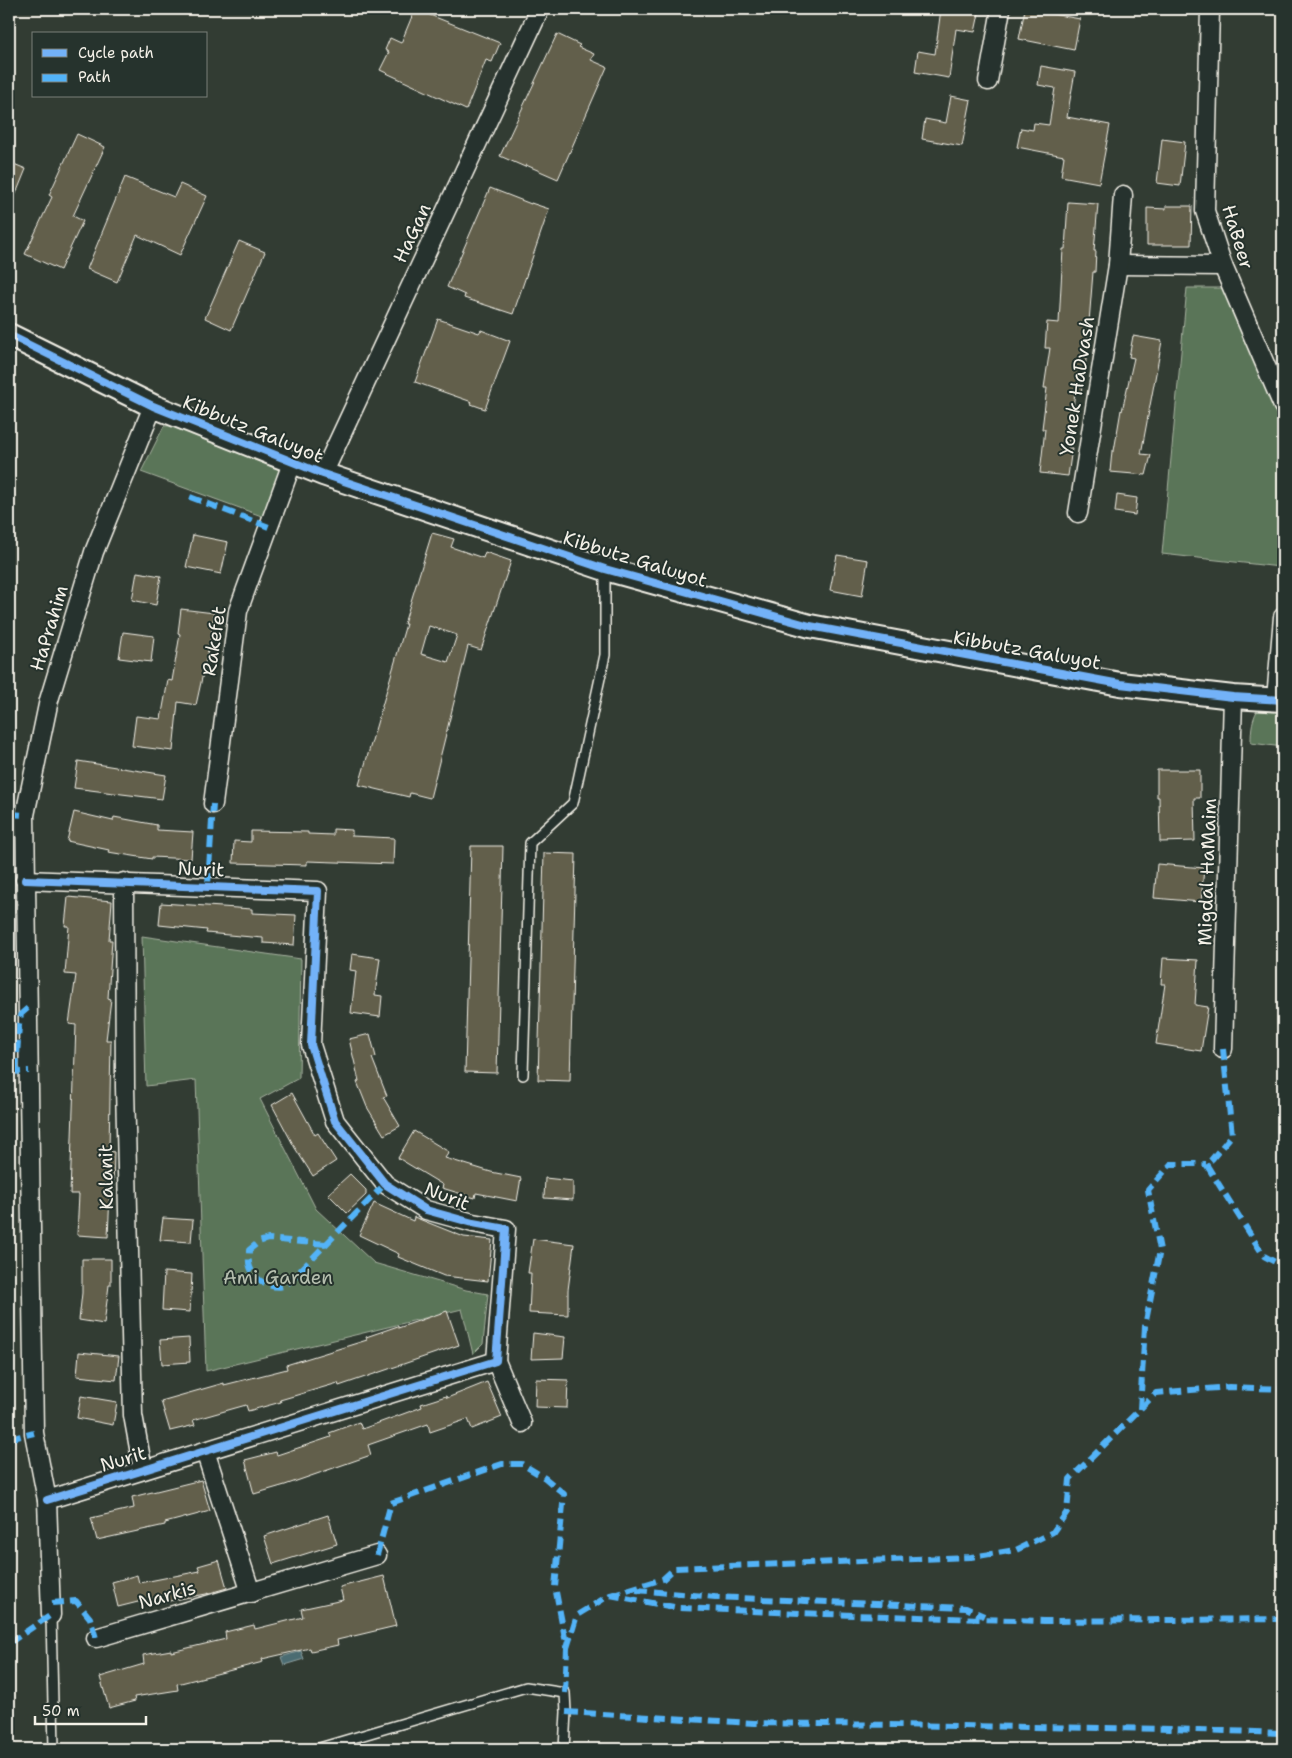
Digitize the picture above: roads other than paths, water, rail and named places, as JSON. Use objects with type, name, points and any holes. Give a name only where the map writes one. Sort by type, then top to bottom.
[{"type":"street","name":"HaGan","points":[[323,474],[540,9]]},
{"type":"street","points":[[988,81],[1000,9]]},
{"type":"street","name":"HaBeer","points":[[1210,9],[1205,212],[1223,266],[1283,406]]},
{"type":"street","name":"Yonek HaDvash","points":[[1078,513],[1118,265],[1123,196]]},
{"type":"street","points":[[1118,265],[1223,266]]},
{"type":"street","name":"Kibbutz Galuyot","points":[[9,335],[153,406],[292,462],[605,569],[810,626],[1120,684],[1234,697],[1280,699]]},
{"type":"street","name":"HaPrahim","points":[[51,1615],[46,1500],[34,1433],[25,815],[49,700],[94,552],[153,406]]},
{"type":"street","name":"Rakefet","points":[[213,804],[238,611],[292,462]]},
{"type":"street","points":[[1280,699],[1283,617]]},
{"type":"street","name":"Migdal HaMaim","points":[[1223,1049],[1234,697]]},
{"type":"street","name":"Nurit","points":[[25,880],[124,882],[318,891],[311,1045],[335,1121],[385,1184],[426,1210],[473,1224],[506,1230],[496,1361],[522,1423]]},
{"type":"street","name":"Kalanit","points":[[124,882],[125,1087],[133,1415],[143,1470]]},
{"type":"street","name":"Nurit","points":[[46,1500],[496,1361]]},
{"type":"street","points":[[205,1451],[251,1593]]},
{"type":"street","name":"Narkis","points":[[96,1638],[377,1555]]},
{"type":"lane","points":[[523,1075],[530,843],[573,803],[605,655],[605,569]]},
{"type":"lane","points":[[51,1615],[54,1749]]},
{"type":"lane","points":[[316,1749],[526,1687],[565,1693],[564,1749]]},
{"type":"water","points":[[301,1651],[304,1659],[284,1665],[281,1657]]},
{"type":"park label","name":"Ami Garden","points":[[278,1277]]}]
